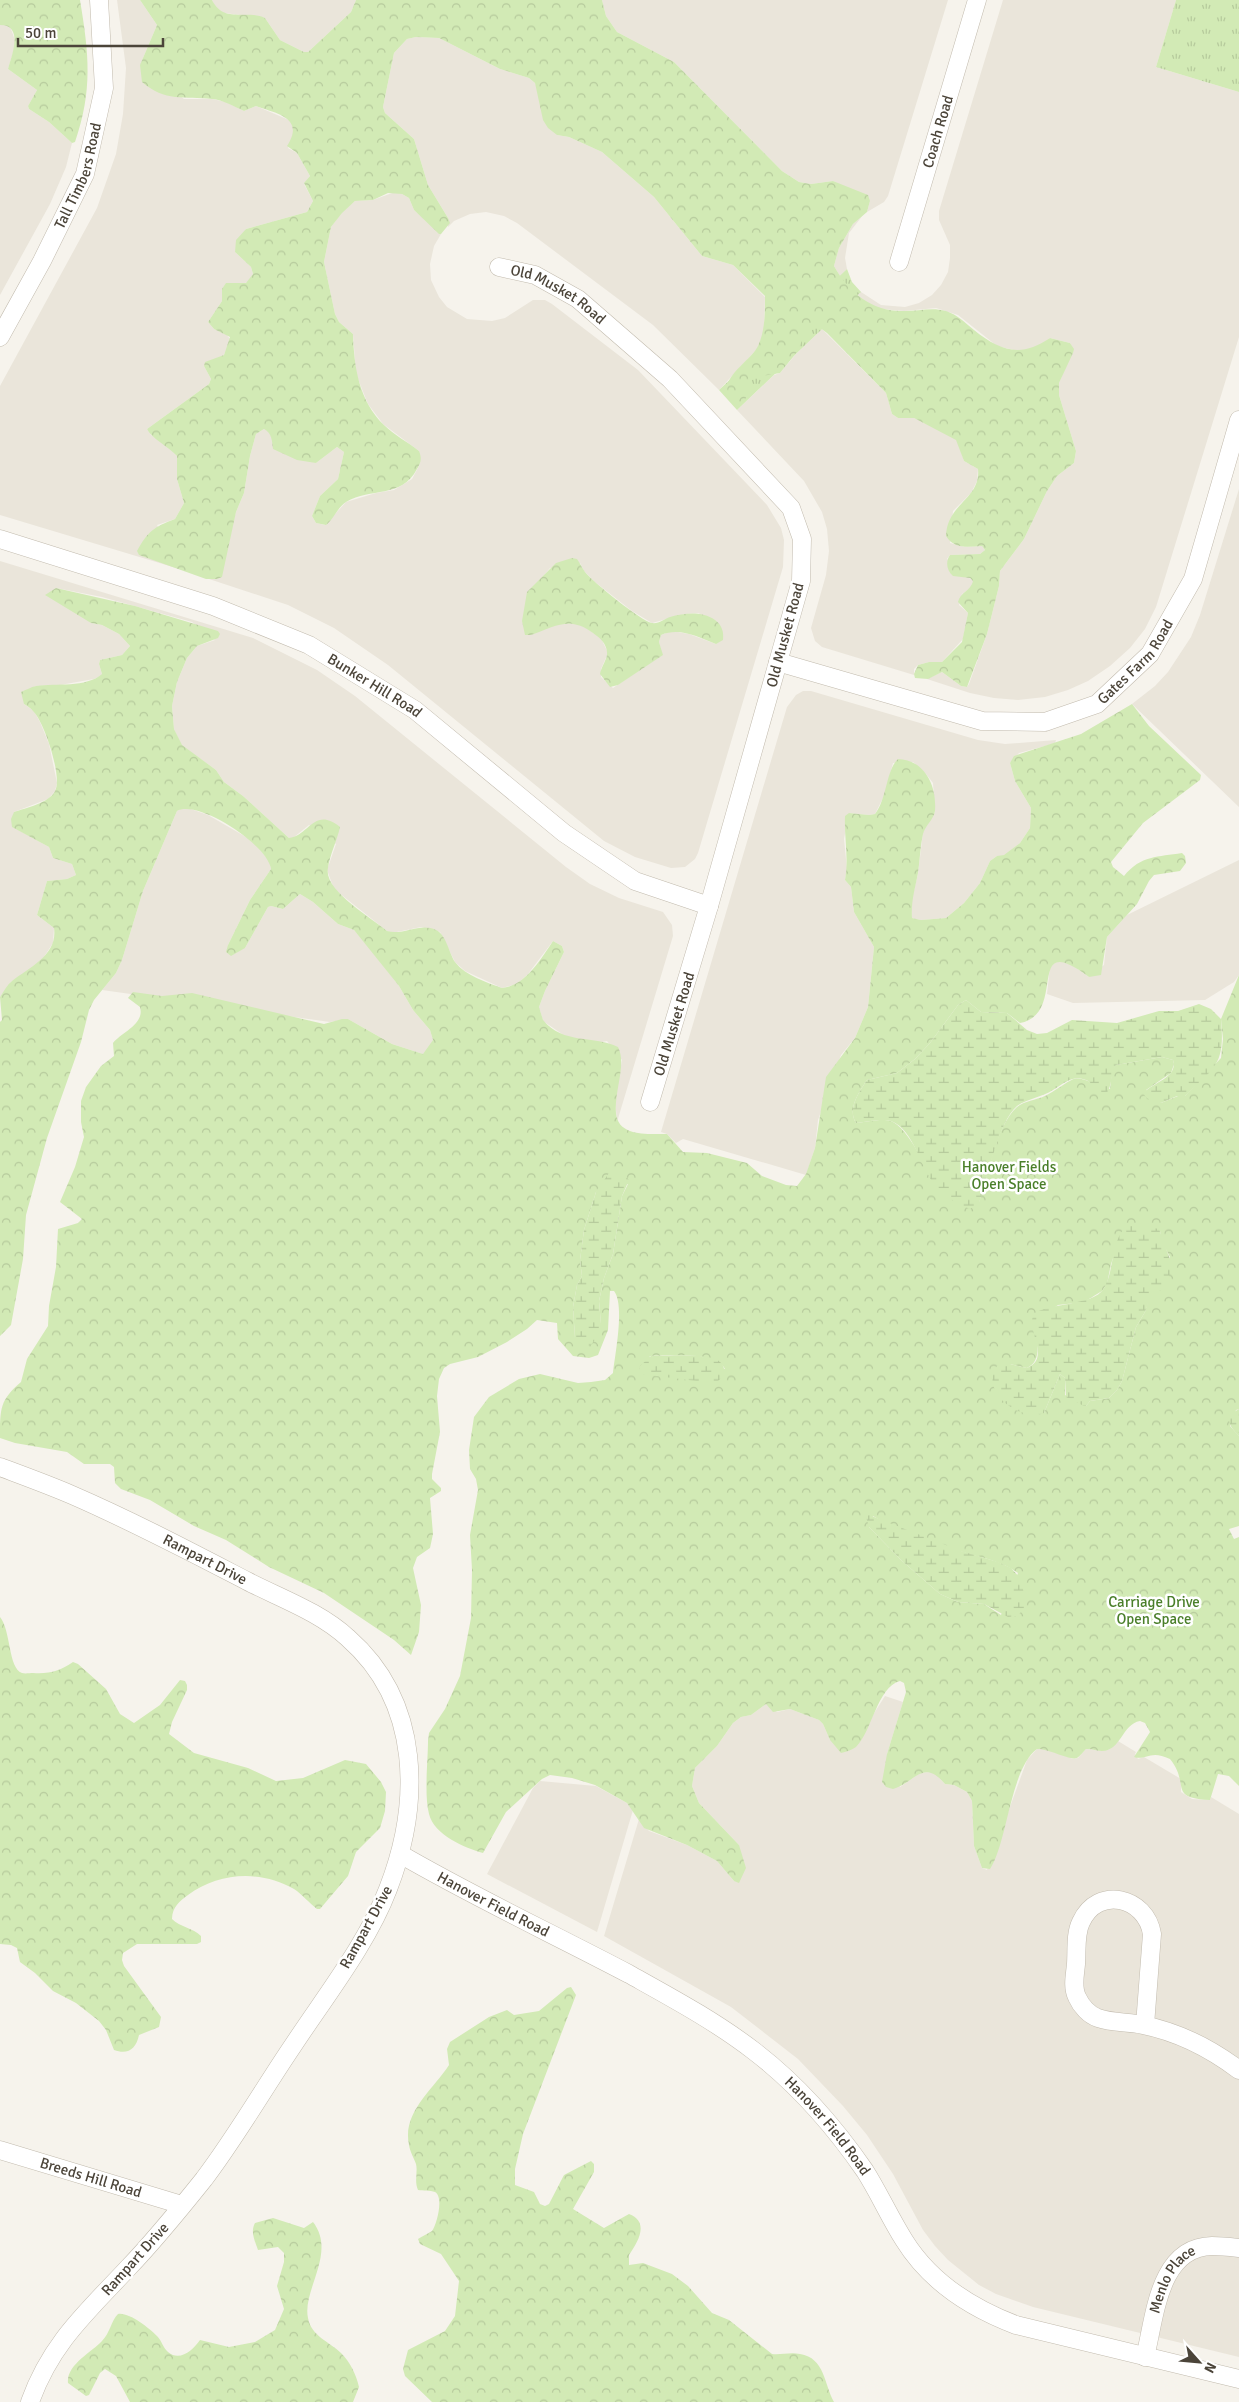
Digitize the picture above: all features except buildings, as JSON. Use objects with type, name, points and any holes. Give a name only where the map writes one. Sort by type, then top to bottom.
[{"type":"street","name":"Tall Timbers Road","points":[[0,337],[42,261],[85,174],[104,88],[99,0]]},
{"type":"street","name":"Coach Road","points":[[899,262],[977,0]]},
{"type":"street","name":"Old Musket Road","points":[[499,267],[535,275],[578,299],[670,378],[791,508],[802,539],[801,581],[709,906],[650,1102]]},
{"type":"street","name":"Gates Farm Road","points":[[778,662],[982,721],[1044,722],[1097,704],[1150,654],[1193,579],[1239,420]]},
{"type":"street","name":"Bunker Hill Road","points":[[0,539],[213,606],[309,645],[415,710],[564,833],[636,881],[709,906]]},
{"type":"street","name":"Rampart Drive","points":[[0,1467],[73,1495],[298,1607],[347,1636],[366,1655],[394,1701],[404,1733],[411,1772],[408,1807],[400,1854],[388,1890],[356,1951],[205,2177],[142,2253],[65,2336],[51,2355],[38,2379],[30,2402]]},
{"type":"street","name":"Hanover Field Road","points":[[400,1854],[688,2006],[755,2052],[789,2081],[826,2120],[864,2171],[912,2252],[940,2282],[965,2301],[994,2317],[1016,2325],[1239,2379]]},
{"type":"street","points":[[1145,2025],[1151,1926],[1138,1908],[1124,1901],[1106,1901],[1092,1908],[1080,1923],[1074,1987],[1076,1996],[1088,2013],[1098,2018],[1145,2025],[1195,2042],[1239,2070]]},
{"type":"street","name":"Breeds Hill Road","points":[[0,2150],[182,2205]]},
{"type":"street","name":"Menlo Place","points":[[1145,2357],[1162,2287],[1176,2262],[1203,2247],[1239,2248]]},
{"type":"shaded area","points":[[117,0],[140,0],[157,25],[140,65],[184,99],[212,99],[226,102],[244,111],[256,106],[289,120],[293,125],[294,135],[288,148],[297,153],[310,176],[304,184],[313,201],[307,212],[246,229],[235,252],[251,267],[253,274],[249,282],[222,289],[222,301],[208,322],[214,329],[226,334],[230,339],[224,355],[204,366],[211,379],[209,384],[147,429],[151,435],[168,446],[177,456],[177,479],[184,503],[175,519],[157,525],[179,568],[186,571],[0,515],[0,386],[97,208],[116,154],[123,114],[126,68]]},
{"type":"shaded area","points":[[212,0],[356,0],[351,12],[308,52],[304,52],[280,40],[265,18],[224,13],[216,9]]},
{"type":"shaded area","points":[[602,0],[948,0],[888,196],[884,202],[867,212],[870,201],[833,181],[811,184],[799,182],[782,171],[674,62],[617,32],[606,16]]},
{"type":"shaded area","points":[[1003,0],[1176,0],[1156,67],[1239,92],[1239,337],[1156,607],[1145,629],[1130,648],[1110,666],[1088,681],[1045,697],[1018,700],[970,693],[927,679],[942,672],[961,686],[967,687],[987,634],[999,586],[1000,571],[1024,539],[1047,491],[1057,476],[1074,463],[1076,451],[1059,395],[1059,383],[1073,349],[1070,343],[1050,338],[1035,349],[1018,351],[997,346],[958,315],[936,308],[904,311],[880,309],[863,301],[858,295],[861,292],[881,305],[905,307],[919,303],[932,295],[941,285],[948,272],[950,245],[939,220],[939,211]]},
{"type":"shaded area","points":[[0,25],[7,25],[11,29],[16,43],[8,69],[37,90],[28,106],[29,109],[49,122],[72,143],[66,167],[50,204],[0,295]]},
{"type":"shaded area","points":[[416,37],[439,38],[500,69],[529,78],[535,83],[557,135],[569,137],[602,152],[654,197],[702,256],[733,265],[765,297],[764,333],[757,349],[719,390],[653,325],[517,223],[504,216],[486,212],[470,214],[454,221],[448,227],[448,218],[428,185],[414,139],[385,113],[383,107],[394,53],[407,39]]},
{"type":"shaded area","points":[[395,192],[402,194],[409,198],[414,210],[441,234],[434,246],[430,264],[431,280],[439,297],[447,307],[467,319],[492,321],[505,318],[533,300],[545,300],[552,304],[638,370],[767,505],[781,528],[784,540],[783,567],[698,853],[695,859],[685,867],[671,868],[635,857],[604,841],[388,665],[334,628],[288,605],[209,579],[217,579],[236,512],[244,493],[256,434],[264,429],[272,437],[316,463],[337,447],[344,452],[338,479],[320,496],[312,516],[316,523],[325,525],[346,502],[394,490],[412,479],[420,464],[419,451],[383,424],[368,404],[356,374],[353,334],[339,322],[335,314],[324,262],[331,227],[342,212],[355,201],[373,200]],"holes":[[[580,563],[584,571],[632,611],[652,623],[685,614],[699,613],[716,644],[689,634],[671,631],[661,635],[659,642],[662,655],[613,688],[601,677],[601,669],[608,653],[601,638],[580,624],[561,624],[541,579],[550,568]]]},
{"type":"shaded area","points":[[863,215],[849,233],[845,258],[847,269],[840,276],[834,266],[839,248],[853,224]]},
{"type":"shaded area","points":[[822,329],[886,393],[892,414],[898,418],[914,418],[957,439],[964,461],[978,469],[977,481],[971,493],[953,511],[950,543],[965,547],[982,546],[985,550],[980,554],[950,555],[947,559],[973,581],[972,587],[962,594],[959,605],[968,613],[963,639],[942,662],[929,662],[918,665],[914,669],[914,675],[822,647],[815,641],[811,628],[826,575],[829,551],[827,529],[822,512],[804,481],[737,410],[774,375],[780,373],[795,355]]},
{"type":"shaded area","points":[[1239,489],[1239,807],[1132,704],[1155,686],[1168,672],[1191,637],[1200,615]]},
{"type":"shaded area","points":[[0,561],[253,638],[317,670],[355,696],[566,867],[590,884],[619,898],[663,912],[672,925],[673,936],[617,1122],[615,1098],[622,1060],[607,1041],[596,1043],[565,1036],[543,1021],[539,1007],[564,952],[562,946],[553,941],[528,974],[517,984],[502,988],[465,971],[455,962],[440,932],[421,927],[392,933],[387,931],[334,889],[327,870],[336,844],[309,825],[293,838],[289,838],[243,796],[224,782],[216,770],[181,745],[174,729],[172,706],[177,682],[187,658],[197,646],[215,640],[192,622],[102,597],[56,588],[91,623],[102,625],[119,634],[130,646],[122,655],[100,660],[101,676],[60,685],[35,686],[24,704],[34,711],[40,722],[49,744],[57,783],[55,791],[48,799],[14,812],[13,827],[49,847],[53,858],[72,864],[76,875],[67,879],[47,881],[37,915],[54,928],[53,943],[40,963],[11,982],[0,997]]},
{"type":"shaded area","points":[[803,691],[811,691],[978,740],[1005,744],[1056,740],[1055,743],[1019,753],[1010,763],[1015,781],[1031,808],[1030,828],[1020,843],[1004,856],[997,856],[990,861],[980,883],[964,903],[946,918],[921,920],[912,918],[911,902],[918,874],[923,832],[935,812],[933,783],[926,774],[913,762],[893,763],[885,794],[875,814],[849,813],[844,839],[847,869],[845,880],[851,887],[854,912],[874,947],[868,1007],[855,1038],[841,1055],[818,1120],[815,1148],[806,1175],[683,1139],[676,1143],[667,1134],[661,1132],[787,707],[796,695]]},
{"type":"shaded area","points":[[182,808],[188,808],[208,815],[253,841],[270,862],[271,869],[250,900],[228,945],[245,948],[268,907],[283,909],[300,894],[313,902],[338,924],[354,930],[369,947],[399,986],[413,1010],[430,1030],[433,1040],[427,1051],[423,1054],[392,1044],[348,1019],[330,1022],[102,990],[116,973],[122,960],[143,891],[177,811]]},
{"type":"shaded area","points":[[1239,860],[1239,975],[1234,982],[1205,1000],[1073,1003],[1047,994],[1050,966],[1054,962],[1059,960],[1072,965],[1089,977],[1104,965],[1107,937],[1127,915]]},
{"type":"shaded area","points":[[885,1696],[903,1702],[887,1754],[900,1787],[920,1773],[929,1772],[936,1774],[945,1784],[954,1785],[967,1792],[972,1801],[974,1846],[982,1868],[987,1870],[1027,1760],[1037,1749],[1045,1748],[1073,1759],[1078,1758],[1086,1749],[1102,1751],[1110,1749],[1118,1741],[1136,1752],[1135,1754],[1138,1759],[1144,1757],[1181,1779],[1181,1792],[1192,1799],[1210,1800],[1211,1797],[1239,1814],[1239,2357],[1033,2307],[996,2294],[979,2285],[948,2260],[935,2246],[923,2230],[893,2174],[867,2135],[843,2106],[798,2059],[731,2007],[604,1936],[639,1819],[649,1831],[687,1845],[717,1861],[734,1881],[739,1845],[699,1803],[692,1786],[695,1768],[717,1746],[733,1723],[741,1717],[751,1715],[766,1704],[777,1712],[790,1709],[819,1720],[823,1724],[830,1740],[861,1740],[871,1718]]},
{"type":"shaded area","points":[[540,1781],[596,1786],[627,1803],[633,1810],[597,1932],[487,1874],[533,1788]]},
{"type":"green space","points":[[0,0],[80,0],[86,38],[88,72],[85,105],[75,142],[72,143],[49,122],[29,109],[28,106],[37,90],[8,69],[14,49],[14,35],[7,26],[0,25]]},
{"type":"green space","points":[[140,0],[212,0],[223,12],[265,18],[280,40],[304,52],[308,52],[351,12],[356,0],[602,0],[606,16],[617,32],[674,62],[782,171],[799,182],[811,184],[833,181],[868,195],[870,201],[867,212],[853,224],[839,248],[834,266],[847,285],[863,299],[882,308],[893,310],[931,309],[946,311],[993,343],[1011,349],[1030,348],[1050,338],[1070,343],[1074,349],[1059,383],[1059,395],[1076,451],[1074,463],[1057,476],[1047,491],[1024,539],[1000,571],[999,586],[987,634],[967,687],[961,686],[942,672],[928,679],[915,678],[914,674],[918,665],[929,662],[942,662],[962,642],[968,613],[958,602],[973,581],[970,578],[953,576],[947,566],[948,558],[950,555],[980,554],[985,550],[982,546],[966,547],[957,545],[946,536],[952,516],[969,495],[978,479],[978,469],[964,461],[956,440],[914,418],[898,418],[892,414],[886,393],[827,333],[815,324],[808,327],[797,352],[780,373],[751,378],[745,401],[741,403],[731,396],[727,389],[728,382],[758,346],[764,322],[765,296],[733,265],[702,256],[654,197],[602,152],[569,137],[557,135],[548,128],[543,120],[535,83],[529,78],[500,69],[439,38],[416,37],[407,39],[394,53],[383,107],[385,113],[414,139],[428,185],[450,223],[439,234],[414,210],[409,198],[402,194],[388,193],[373,200],[355,201],[331,227],[324,262],[335,314],[339,322],[353,334],[359,383],[363,394],[376,416],[384,425],[419,451],[421,458],[418,467],[403,485],[346,502],[326,525],[316,523],[312,516],[320,496],[338,479],[344,452],[337,447],[316,463],[297,460],[273,449],[270,435],[264,429],[256,434],[244,493],[236,512],[222,577],[206,579],[139,555],[137,551],[148,534],[157,527],[175,519],[184,503],[177,479],[177,456],[152,436],[147,429],[209,384],[211,379],[204,366],[205,362],[224,355],[230,337],[214,329],[208,322],[222,301],[222,289],[226,283],[246,283],[253,274],[251,267],[235,252],[236,240],[246,229],[307,212],[313,201],[304,183],[310,176],[297,153],[287,146],[292,137],[293,129],[291,123],[286,119],[256,106],[244,111],[216,100],[175,97],[159,93],[142,82],[140,65],[157,25]]},
{"type":"green space","points":[[1176,0],[1239,0],[1239,92],[1156,67]]},
{"type":"green space","points":[[847,269],[852,282],[861,292],[737,410],[719,390]]},
{"type":"green space","points":[[572,558],[577,559],[585,572],[607,592],[646,621],[655,623],[682,615],[705,615],[715,620],[721,626],[723,640],[716,644],[682,632],[661,635],[659,642],[663,655],[618,685],[610,687],[600,674],[607,654],[605,646],[598,637],[585,628],[577,625],[563,624],[531,635],[525,635],[522,621],[527,592],[556,563]]},
{"type":"green space","points":[[56,588],[135,606],[218,631],[220,634],[218,638],[197,646],[187,658],[177,682],[172,706],[174,729],[182,745],[216,770],[224,782],[243,796],[289,838],[296,836],[318,821],[331,821],[340,827],[329,863],[328,876],[333,885],[350,903],[387,931],[399,932],[424,927],[436,930],[442,935],[455,962],[460,967],[477,978],[502,988],[510,986],[525,977],[538,963],[553,941],[562,946],[564,952],[539,1007],[543,1020],[560,1033],[609,1043],[618,1047],[621,1070],[616,1113],[618,1121],[622,1126],[635,1133],[667,1134],[683,1152],[707,1153],[747,1163],[762,1176],[786,1185],[797,1186],[806,1174],[815,1148],[826,1077],[855,1038],[868,1007],[874,947],[854,912],[851,887],[845,880],[847,864],[845,816],[849,813],[875,814],[882,801],[891,770],[898,759],[907,760],[922,769],[934,792],[935,811],[923,834],[912,918],[921,920],[946,918],[964,903],[980,883],[990,861],[997,856],[1004,855],[1020,843],[1030,828],[1031,808],[1015,781],[1010,763],[1014,756],[1081,734],[1132,704],[1149,726],[1201,775],[1200,780],[1143,823],[1111,862],[1113,867],[1124,876],[1137,864],[1158,856],[1182,853],[1185,856],[1186,863],[1180,871],[1154,875],[1149,881],[1137,904],[1107,937],[1101,975],[1089,977],[1069,965],[1057,962],[1051,968],[1042,1005],[1034,1016],[1020,1023],[1007,1013],[981,1012],[966,1000],[958,1005],[930,1043],[915,1059],[897,1073],[867,1080],[855,1101],[853,1112],[856,1123],[883,1120],[891,1121],[898,1125],[911,1141],[937,1187],[979,1202],[1003,1126],[1009,1116],[1020,1105],[1045,1096],[1075,1079],[1087,1080],[1110,1089],[1112,1070],[1116,1065],[1162,1057],[1173,1060],[1174,1064],[1171,1073],[1146,1090],[1161,1103],[1178,1096],[1185,1096],[1221,1058],[1223,1039],[1221,1019],[1239,975],[1239,1409],[1236,1410],[1230,1426],[1239,1436],[1239,1526],[1229,1529],[1234,1539],[1239,1537],[1239,1786],[1229,1776],[1218,1774],[1210,1800],[1197,1799],[1184,1793],[1176,1768],[1170,1759],[1158,1755],[1142,1758],[1134,1757],[1150,1732],[1145,1723],[1140,1721],[1129,1727],[1118,1742],[1108,1750],[1086,1749],[1077,1758],[1074,1758],[1037,1749],[1028,1759],[1021,1772],[996,1857],[990,1869],[982,1868],[974,1846],[972,1801],[967,1792],[954,1785],[945,1784],[937,1776],[925,1772],[893,1789],[886,1787],[882,1782],[887,1754],[906,1692],[904,1683],[900,1681],[892,1685],[886,1692],[862,1740],[851,1750],[841,1753],[830,1740],[823,1724],[819,1720],[790,1709],[773,1712],[766,1704],[751,1715],[741,1717],[733,1723],[717,1746],[695,1768],[692,1786],[699,1803],[739,1845],[746,1868],[739,1883],[734,1881],[717,1861],[687,1845],[644,1828],[627,1803],[595,1785],[572,1778],[550,1775],[542,1779],[506,1812],[483,1853],[451,1840],[437,1828],[429,1814],[426,1788],[428,1741],[429,1733],[445,1709],[460,1676],[471,1618],[472,1570],[470,1535],[478,1490],[476,1479],[470,1469],[469,1450],[474,1417],[489,1397],[519,1379],[540,1374],[578,1383],[605,1380],[613,1373],[619,1318],[619,1307],[614,1291],[610,1291],[608,1330],[598,1355],[589,1358],[573,1356],[558,1339],[557,1323],[537,1320],[507,1342],[478,1357],[450,1364],[444,1368],[439,1379],[437,1396],[440,1432],[432,1474],[432,1479],[441,1488],[441,1491],[430,1498],[433,1534],[430,1548],[417,1557],[413,1568],[421,1605],[419,1632],[411,1655],[394,1640],[324,1593],[269,1567],[226,1540],[194,1526],[150,1500],[121,1489],[115,1483],[114,1467],[110,1464],[84,1464],[67,1452],[15,1443],[0,1438],[0,1419],[5,1400],[21,1382],[27,1359],[48,1326],[49,1306],[56,1267],[58,1229],[78,1223],[82,1219],[60,1202],[75,1167],[84,1137],[81,1122],[81,1101],[86,1087],[101,1066],[114,1056],[113,1043],[132,1027],[139,1018],[141,1013],[140,1007],[128,998],[133,992],[162,996],[192,993],[324,1024],[348,1019],[392,1044],[423,1054],[433,1040],[430,1030],[413,1010],[399,986],[354,930],[338,924],[313,902],[300,894],[283,909],[268,907],[245,948],[231,956],[226,952],[250,900],[271,869],[267,859],[258,848],[231,826],[200,812],[187,809],[177,811],[143,891],[122,960],[116,973],[94,1000],[89,1010],[81,1042],[47,1138],[26,1215],[23,1259],[11,1325],[0,1336],[0,1022],[2,1020],[0,997],[10,983],[41,959],[52,946],[54,928],[37,915],[47,881],[67,879],[76,875],[72,864],[53,858],[49,847],[12,827],[11,819],[14,812],[48,799],[55,791],[57,784],[47,737],[37,717],[24,704],[21,692],[36,686],[88,681],[102,674],[99,664],[100,660],[122,655],[130,646],[119,634],[102,625],[91,623],[45,595]],"holes":[[[628,1184],[622,1196],[613,1254],[604,1278],[599,1301],[601,1324],[575,1338],[573,1307],[577,1285],[582,1276],[580,1260],[584,1230],[596,1192]],[[1160,1231],[1162,1242],[1170,1257],[1150,1294],[1145,1312],[1136,1327],[1122,1381],[1109,1398],[1090,1401],[1086,1406],[1065,1395],[1065,1378],[1060,1374],[1044,1413],[1010,1364],[1027,1368],[1036,1360],[1038,1348],[1033,1323],[1058,1305],[1084,1302],[1102,1291],[1107,1284],[1111,1264],[1122,1232]],[[680,1355],[702,1357],[720,1363],[725,1369],[649,1357]],[[873,1516],[917,1537],[999,1563],[1012,1569],[1018,1573],[1001,1615],[984,1604],[958,1602],[940,1594],[901,1560],[869,1527]]]},
{"type":"green space","points":[[966,1000],[981,1012],[1007,1013],[1027,1030],[1037,1034],[1047,1033],[1072,1020],[1117,1023],[1159,1011],[1178,1011],[1199,1004],[1211,1009],[1221,1019],[1220,1056],[1211,1071],[1185,1096],[1177,1096],[1161,1103],[1149,1100],[1143,1094],[1172,1071],[1174,1066],[1173,1060],[1162,1057],[1116,1065],[1106,1094],[1093,1090],[1090,1082],[1085,1079],[1075,1078],[1017,1106],[1004,1124],[979,1203],[970,1209],[952,1200],[937,1188],[912,1141],[899,1126],[891,1121],[883,1120],[856,1123],[853,1112],[855,1101],[867,1080],[897,1073],[915,1059],[930,1043],[958,1005]]},
{"type":"green space","points":[[609,1173],[623,1173],[629,1180],[622,1196],[613,1254],[604,1278],[599,1301],[601,1324],[599,1335],[590,1346],[582,1347],[575,1338],[573,1307],[577,1285],[582,1276],[580,1260],[584,1230],[596,1192]]},
{"type":"green space","points":[[1131,1224],[1159,1229],[1173,1268],[1162,1290],[1152,1292],[1145,1312],[1136,1327],[1122,1381],[1117,1390],[1109,1398],[1090,1401],[1084,1406],[1066,1397],[1065,1378],[1060,1374],[1044,1413],[1034,1415],[1013,1409],[997,1394],[993,1385],[993,1376],[997,1366],[1010,1364],[1027,1368],[1034,1364],[1038,1351],[1032,1322],[1033,1316],[1044,1309],[1086,1300],[1095,1297],[1101,1292],[1109,1276],[1119,1236]]},
{"type":"green space","points":[[692,1355],[708,1357],[719,1361],[724,1368],[724,1372],[717,1382],[712,1383],[641,1374],[639,1367],[651,1356]]},
{"type":"green space","points":[[1239,1409],[1239,1436],[1231,1427],[1229,1415]]},
{"type":"green space","points":[[869,1515],[961,1551],[1011,1568],[1021,1579],[1025,1599],[1024,1609],[1017,1616],[1008,1617],[984,1604],[958,1602],[940,1594],[901,1560],[869,1527],[866,1517]]},
{"type":"green space","points":[[0,1617],[4,1623],[17,1670],[22,1673],[45,1673],[59,1670],[73,1662],[78,1664],[106,1689],[120,1714],[134,1723],[160,1705],[180,1680],[185,1681],[187,1690],[172,1722],[169,1734],[194,1753],[248,1768],[276,1781],[303,1778],[345,1760],[366,1764],[381,1782],[386,1792],[385,1811],[380,1828],[356,1852],[348,1876],[320,1909],[317,1909],[294,1889],[281,1883],[254,1876],[226,1878],[200,1887],[182,1900],[173,1911],[172,1919],[198,1933],[201,1936],[201,1942],[197,1944],[137,1944],[123,1953],[122,1960],[124,1966],[161,2017],[159,2027],[139,2035],[136,2044],[131,2050],[123,2052],[114,2050],[106,2030],[99,2021],[76,2003],[53,1991],[35,1973],[20,1962],[17,1948],[11,1945],[0,1944]]},
{"type":"green space","points":[[571,1987],[576,1995],[523,2134],[515,2169],[515,2185],[534,2192],[540,2204],[545,2206],[549,2204],[564,2175],[591,2161],[594,2164],[594,2172],[573,2209],[604,2228],[629,2214],[639,2222],[641,2227],[640,2233],[629,2255],[629,2265],[643,2263],[672,2274],[688,2286],[712,2313],[729,2320],[772,2354],[796,2353],[808,2356],[819,2366],[823,2373],[834,2402],[432,2402],[405,2376],[403,2369],[408,2350],[445,2331],[455,2316],[459,2281],[441,2254],[420,2244],[418,2239],[432,2231],[438,2217],[439,2199],[435,2192],[418,2190],[417,2187],[416,2164],[410,2148],[408,2133],[414,2112],[449,2065],[447,2049],[450,2042],[489,2017],[507,2010],[514,2015],[539,2011],[567,1988]]},
{"type":"green space","points":[[273,2218],[304,2228],[313,2222],[319,2234],[322,2246],[307,2307],[308,2318],[313,2330],[341,2353],[352,2368],[359,2387],[353,2402],[130,2402],[116,2376],[105,2369],[100,2373],[89,2395],[86,2396],[68,2383],[68,2376],[71,2370],[80,2359],[105,2338],[118,2314],[128,2315],[144,2325],[157,2336],[168,2352],[177,2356],[186,2354],[200,2340],[229,2347],[255,2342],[275,2330],[284,2309],[277,2286],[284,2262],[284,2253],[278,2247],[258,2250],[253,2233],[255,2223]]},
{"type":"park label","name":"Hanover Fields Open Space","points":[[1009,1176]]},
{"type":"park label","name":"Carriage Drive Open Space","points":[[1154,1610]]}]
